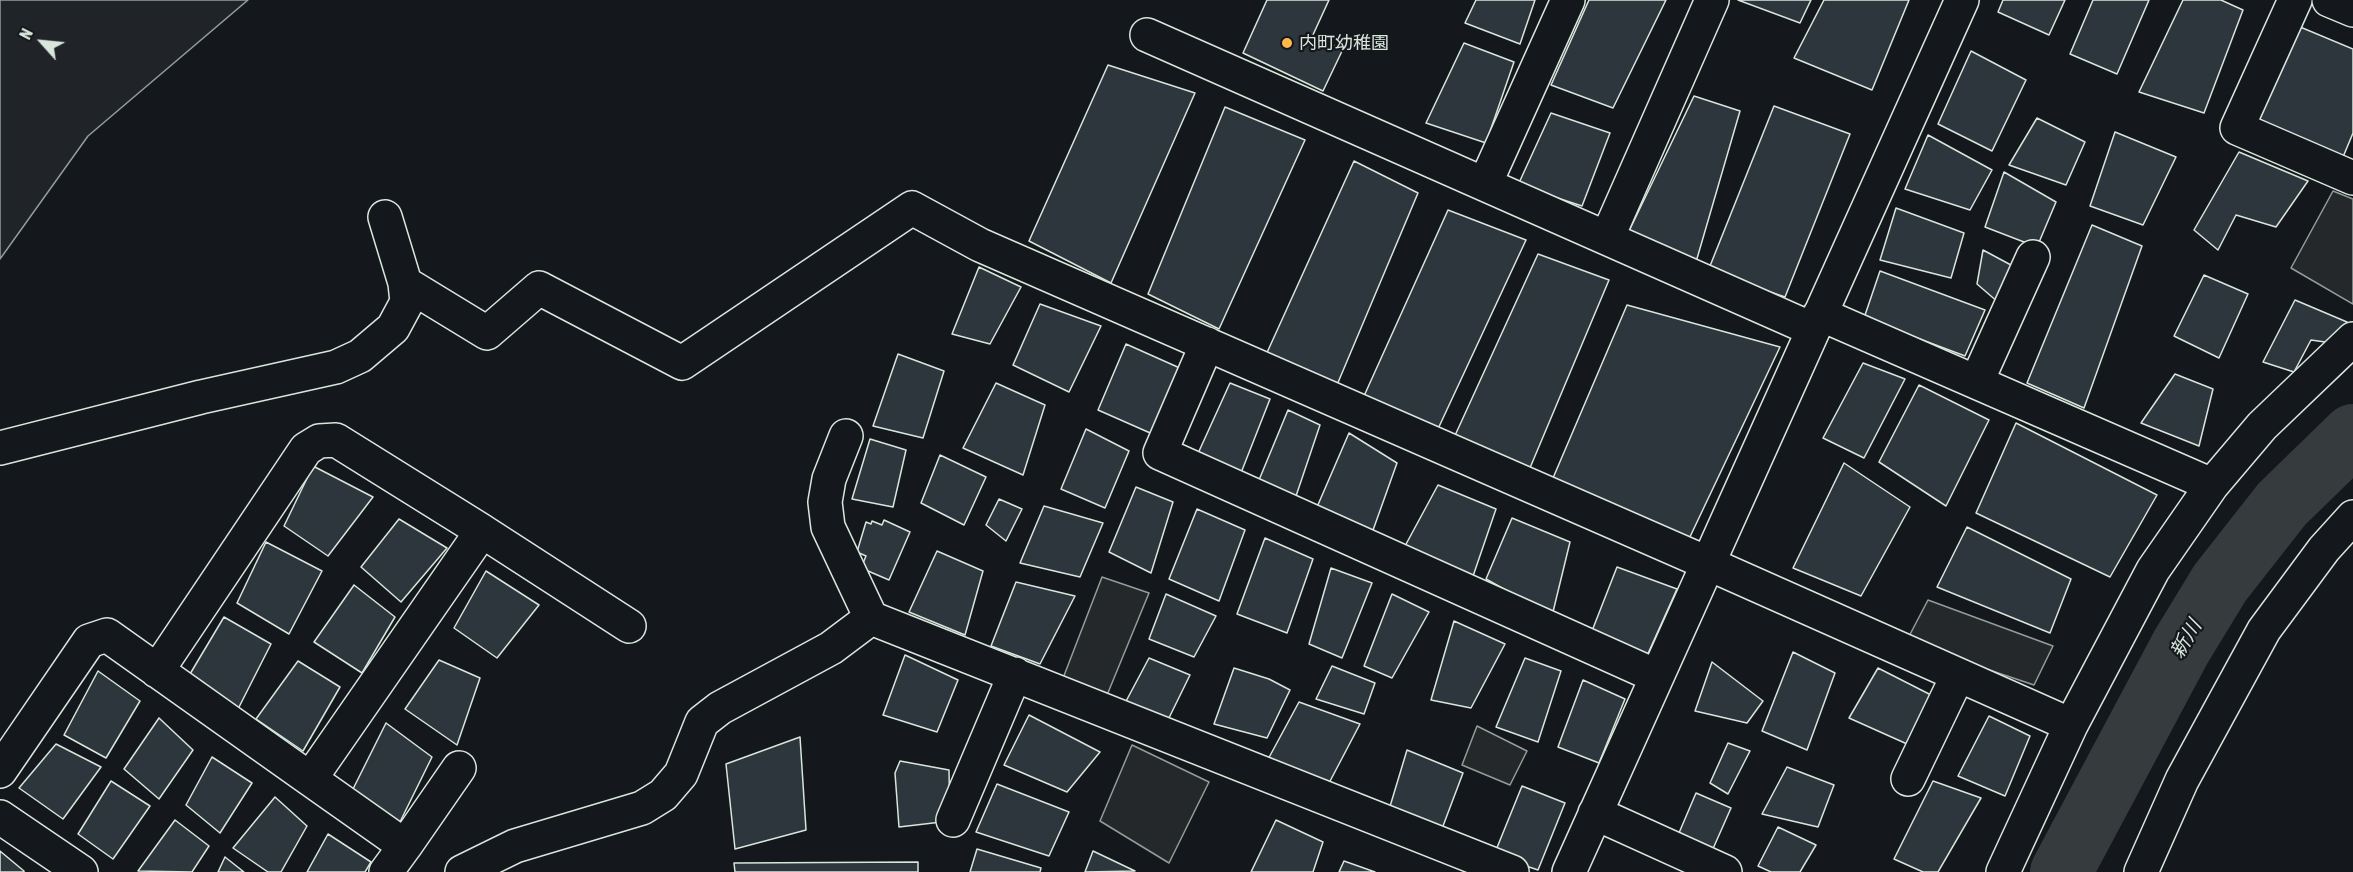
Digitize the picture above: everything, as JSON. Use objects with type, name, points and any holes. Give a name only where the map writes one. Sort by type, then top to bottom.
[{"type":"street","points":[[1485,184],[1568,0]]},
{"type":"street","points":[[1607,238],[1713,0]]},
{"type":"street","points":[[1569,872],[1962,0]]},
{"type":"street","points":[[2295,0],[2237,128],[2353,178]]},
{"type":"street","points":[[2329,0],[2353,10]]},
{"type":"street","points":[[1147,35],[1607,238],[1816,321],[1977,381],[2211,485]]},
{"type":"street","points":[[405,283],[487,333],[539,288],[682,363],[912,208],[980,245],[2071,725]]},
{"type":"street","points":[[0,448],[201,397],[336,367],[360,356],[393,328],[407,302],[405,283],[385,217]]},
{"type":"street","points":[[1977,381],[2033,257]]},
{"type":"street","points":[[2003,872],[2071,725],[2154,570],[2211,485],[2262,426],[2353,339]]},
{"type":"street","points":[[1207,344],[1160,453],[1656,676]]},
{"type":"street","points":[[846,436],[829,479],[825,502],[828,527],[871,618],[1512,872]]},
{"type":"street","points":[[157,671],[306,449],[319,441],[336,440],[629,626]]},
{"type":"street","points":[[2141,872],[2182,780],[2264,630],[2324,549],[2353,517]]},
{"type":"street","points":[[310,779],[482,531]]},
{"type":"street","points":[[462,872],[515,846],[642,808],[663,795],[681,774],[702,722],[720,708],[831,648],[871,618]]},
{"type":"street","points":[[0,771],[89,641],[107,635],[405,846]]},
{"type":"street","points":[[953,820],[1015,674]]},
{"type":"street","points":[[1908,779],[1958,675]]},
{"type":"street","points":[[386,872],[459,768]]},
{"type":"street","points":[[1595,813],[1725,872]]},
{"type":"street","points":[[0,817],[81,872]]},
{"type":"shaded area","points":[[0,0],[248,0],[88,136],[0,259]]},
{"type":"shaded area","points":[[2333,191],[2353,199],[2353,304],[2291,268]]},
{"type":"shaded area","points":[[1102,577],[1149,593],[1105,700],[1060,686]]},
{"type":"shaded area","points":[[1928,600],[2053,646],[2034,685],[1906,642]]},
{"type":"shaded area","points":[[1477,726],[1527,751],[1510,785],[1462,765]]},
{"type":"shaded area","points":[[1132,745],[1209,782],[1169,863],[1100,821]]},
{"type":"building","name":"内町幼稚園","points":[[1267,0],[1329,0],[1312,37],[1343,49],[1323,91],[1243,53]]},
{"type":"building","points":[[1476,0],[1535,0],[1520,44],[1465,23]]},
{"type":"building","points":[[1589,0],[1666,0],[1613,108],[1551,85]]},
{"type":"building","points":[[1738,0],[1811,0],[1800,23]]},
{"type":"building","points":[[1824,0],[1909,0],[1872,90],[1794,58]]},
{"type":"building","points":[[2003,0],[2065,0],[2049,35],[1998,12]]},
{"type":"building","points":[[2093,0],[2149,0],[2117,74],[2070,54]]},
{"type":"building","points":[[2183,0],[2221,0],[2243,10],[2204,113],[2139,92]]},
{"type":"building","points":[[2293,24],[2353,49],[2353,133],[2343,157],[2241,126]]},
{"type":"building","points":[[1464,43],[1514,62],[1486,143],[1426,123]]},
{"type":"building","points":[[1971,51],[2026,80],[1992,151],[1938,124]]},
{"type":"building","points":[[1108,65],[1195,93],[1111,283],[1029,241]]},
{"type":"building","points":[[1694,96],[1740,111],[1696,262],[1629,231]]},
{"type":"building","points":[[1774,106],[1850,134],[1785,297],[1708,271]]},
{"type":"building","points":[[1225,107],[1305,140],[1219,329],[1148,294]]},
{"type":"building","points":[[1551,113],[1610,133],[1582,206],[1518,185]]},
{"type":"building","points":[[2037,118],[2085,142],[2066,185],[2009,165]]},
{"type":"building","points":[[2115,132],[2176,157],[2143,225],[2090,206]]},
{"type":"building","points":[[1928,135],[1992,170],[1970,210],[1905,189]]},
{"type":"building","points":[[2239,152],[2308,181],[2276,227],[2236,215],[2218,250],[2194,230]]},
{"type":"building","points":[[1354,161],[1418,193],[1334,392],[1265,357]]},
{"type":"building","points":[[2004,172],[2056,202],[2037,247],[1985,227]]},
{"type":"building","points":[[1896,208],[1964,233],[1951,278],[1880,260]]},
{"type":"building","points":[[1448,210],[1526,240],[1437,431],[1364,396]]},
{"type":"building","points":[[2092,225],[2142,246],[2084,408],[2027,383]]},
{"type":"building","points":[[1983,250],[2024,272],[2006,309],[1977,284]]},
{"type":"building","points":[[1538,254],[1609,280],[1527,475],[1452,442]]},
{"type":"building","points":[[979,267],[1021,287],[990,344],[952,334]]},
{"type":"building","points":[[1880,271],[1985,310],[1965,356],[1864,318]]},
{"type":"building","points":[[2204,275],[2248,294],[2219,358],[2174,336]]},
{"type":"building","points":[[2295,300],[2347,322],[2332,343],[2311,340],[2294,372],[2263,362]]},
{"type":"building","points":[[1040,304],[1101,326],[1069,392],[1013,365]]},
{"type":"building","points":[[1627,305],[1780,347],[1688,541],[1553,478]]},
{"type":"building","points":[[1126,344],[1182,369],[1157,436],[1098,410]]},
{"type":"building","points":[[898,354],[944,371],[923,438],[873,426]]},
{"type":"building","points":[[1863,363],[1905,379],[1864,458],[1823,438]]},
{"type":"building","points":[[2175,374],[2213,389],[2199,446],[2141,423]]},
{"type":"building","points":[[996,383],[1045,405],[1023,475],[963,448]]},
{"type":"building","points":[[1230,383],[1270,399],[1239,478],[1195,460]]},
{"type":"building","points":[[1919,385],[1989,420],[1946,506],[1879,462]]},
{"type":"building","points":[[1288,410],[1320,425],[1295,499],[1259,480]]},
{"type":"building","points":[[2016,423],[2157,495],[2110,577],[1976,513]]},
{"type":"building","points":[[1086,429],[1129,451],[1105,508],[1061,489]]},
{"type":"building","points":[[1349,433],[1397,463],[1372,533],[1317,507]]},
{"type":"building","points":[[870,439],[906,450],[893,507],[852,499]]},
{"type":"building","points":[[940,455],[986,477],[964,525],[921,503]]},
{"type":"building","points":[[1844,463],[1910,507],[1861,596],[1793,568]]},
{"type":"building","points":[[313,466],[373,497],[328,556],[284,526]]},
{"type":"building","points":[[1438,485],[1496,509],[1471,582],[1405,546]]},
{"type":"building","points":[[1136,487],[1173,502],[1151,573],[1109,552]]},
{"type":"building","points":[[999,499],[1022,509],[1006,541],[986,525]]},
{"type":"building","points":[[1044,506],[1103,523],[1080,577],[1020,563]]},
{"type":"building","points":[[1197,509],[1245,530],[1219,601],[1169,579]]},
{"type":"building","points":[[1512,518],[1570,542],[1552,616],[1486,579]]},
{"type":"building","points":[[399,519],[447,548],[401,602],[361,567]]},
{"type":"building","points":[[884,520],[910,532],[889,580],[861,568],[866,556],[857,552],[866,522],[871,524],[872,521],[882,525]]},
{"type":"building","points":[[1967,527],[2071,579],[2050,633],[1937,587]]},
{"type":"building","points":[[1265,538],[1313,559],[1287,633],[1237,614]]},
{"type":"building","points":[[266,542],[322,571],[289,634],[237,603]]},
{"type":"building","points":[[937,551],[983,571],[965,635],[909,612]]},
{"type":"building","points":[[1617,567],[1677,589],[1646,658],[1590,636]]},
{"type":"building","points":[[1331,568],[1372,583],[1342,658],[1309,644]]},
{"type":"building","points":[[486,571],[539,605],[497,658],[454,628]]},
{"type":"building","points":[[1016,582],[1075,596],[1040,664],[991,646]]},
{"type":"building","points":[[354,585],[395,617],[362,673],[314,642]]},
{"type":"building","points":[[1166,594],[1216,616],[1194,657],[1149,639]]},
{"type":"building","points":[[1392,594],[1429,612],[1392,678],[1364,666]]},
{"type":"building","points":[[224,617],[271,644],[238,709],[187,679]]},
{"type":"building","points":[[1454,621],[1505,644],[1471,708],[1431,700]]},
{"type":"building","points":[[1793,652],[1835,673],[1807,750],[1762,731]]},
{"type":"building","points":[[905,655],[958,680],[937,732],[883,715]]},
{"type":"building","points":[[1149,658],[1190,675],[1166,724],[1124,705]]},
{"type":"building","points":[[1525,658],[1561,671],[1538,742],[1496,727]]},
{"type":"building","points":[[439,660],[480,678],[457,745],[405,709]]},
{"type":"building","points":[[298,661],[340,687],[303,751],[256,719]]},
{"type":"building","points":[[1712,662],[1763,701],[1747,723],[1695,711]]},
{"type":"building","points":[[1332,666],[1375,683],[1364,714],[1316,699]]},
{"type":"building","points":[[1234,668],[1269,679],[1290,690],[1267,738],[1214,724]]},
{"type":"building","points":[[1878,668],[1933,696],[1916,748],[1849,718]]},
{"type":"building","points":[[98,671],[140,701],[106,758],[64,735]]},
{"type":"building","points":[[1583,680],[1625,699],[1599,763],[1558,747]]},
{"type":"building","points":[[1299,702],[1360,724],[1328,785],[1266,763]]},
{"type":"building","points":[[1029,715],[1100,752],[1067,792],[1004,765]]},
{"type":"building","points":[[1989,716],[2030,736],[2005,796],[1958,776]]},
{"type":"building","points":[[159,718],[193,750],[159,799],[124,769]]},
{"type":"building","points":[[386,723],[432,757],[396,830],[351,793]]},
{"type":"building","points":[[800,737],[806,830],[735,849],[726,764]]},
{"type":"building","points":[[1728,743],[1750,751],[1728,794],[1710,783]]},
{"type":"building","points":[[56,744],[101,767],[63,819],[19,788]]},
{"type":"building","points":[[1407,750],[1463,773],[1440,834],[1388,813]]},
{"type":"building","points":[[212,757],[252,783],[220,833],[186,805]]},
{"type":"building","points":[[900,761],[949,770],[950,821],[899,827],[895,773]]},
{"type":"building","points":[[1787,767],[1834,785],[1818,827],[1762,814]]},
{"type":"building","points":[[111,781],[150,806],[113,859],[78,834]]},
{"type":"building","points":[[1933,781],[1981,798],[1938,872],[1923,872],[1894,859]]},
{"type":"building","points":[[997,784],[1069,812],[1049,856],[976,832]]},
{"type":"building","points":[[1522,786],[1565,803],[1538,870],[1494,855]]},
{"type":"building","points":[[1696,793],[1731,808],[1708,860],[1673,847]]},
{"type":"building","points":[[275,797],[307,826],[281,872],[268,872],[233,848]]},
{"type":"building","points":[[175,820],[209,846],[192,872],[138,871]]},
{"type":"building","points":[[1276,820],[1323,842],[1313,872],[1251,872]]},
{"type":"building","points":[[1778,827],[1816,845],[1800,872],[1771,872],[1758,866]]},
{"type":"building","points":[[328,834],[371,862],[365,872],[307,872]]},
{"type":"building","points":[[977,849],[1041,868],[1040,872],[970,872]]},
{"type":"building","points":[[0,851],[24,871],[24,872],[0,872]]},
{"type":"building","points":[[1093,851],[1135,871],[1085,872]]},
{"type":"building","points":[[225,857],[244,872],[218,872]]},
{"type":"building","points":[[1344,861],[1375,872],[1339,872]]},
{"type":"building","points":[[918,862],[918,872],[735,872],[734,863]]},
{"type":"waterway","name":"新川","points":[[2061,872],[2181,647],[2220,583],[2282,504],[2353,435]]},
{"type":"place","name":"内町幼稚園","points":[[1287,43]]}]
